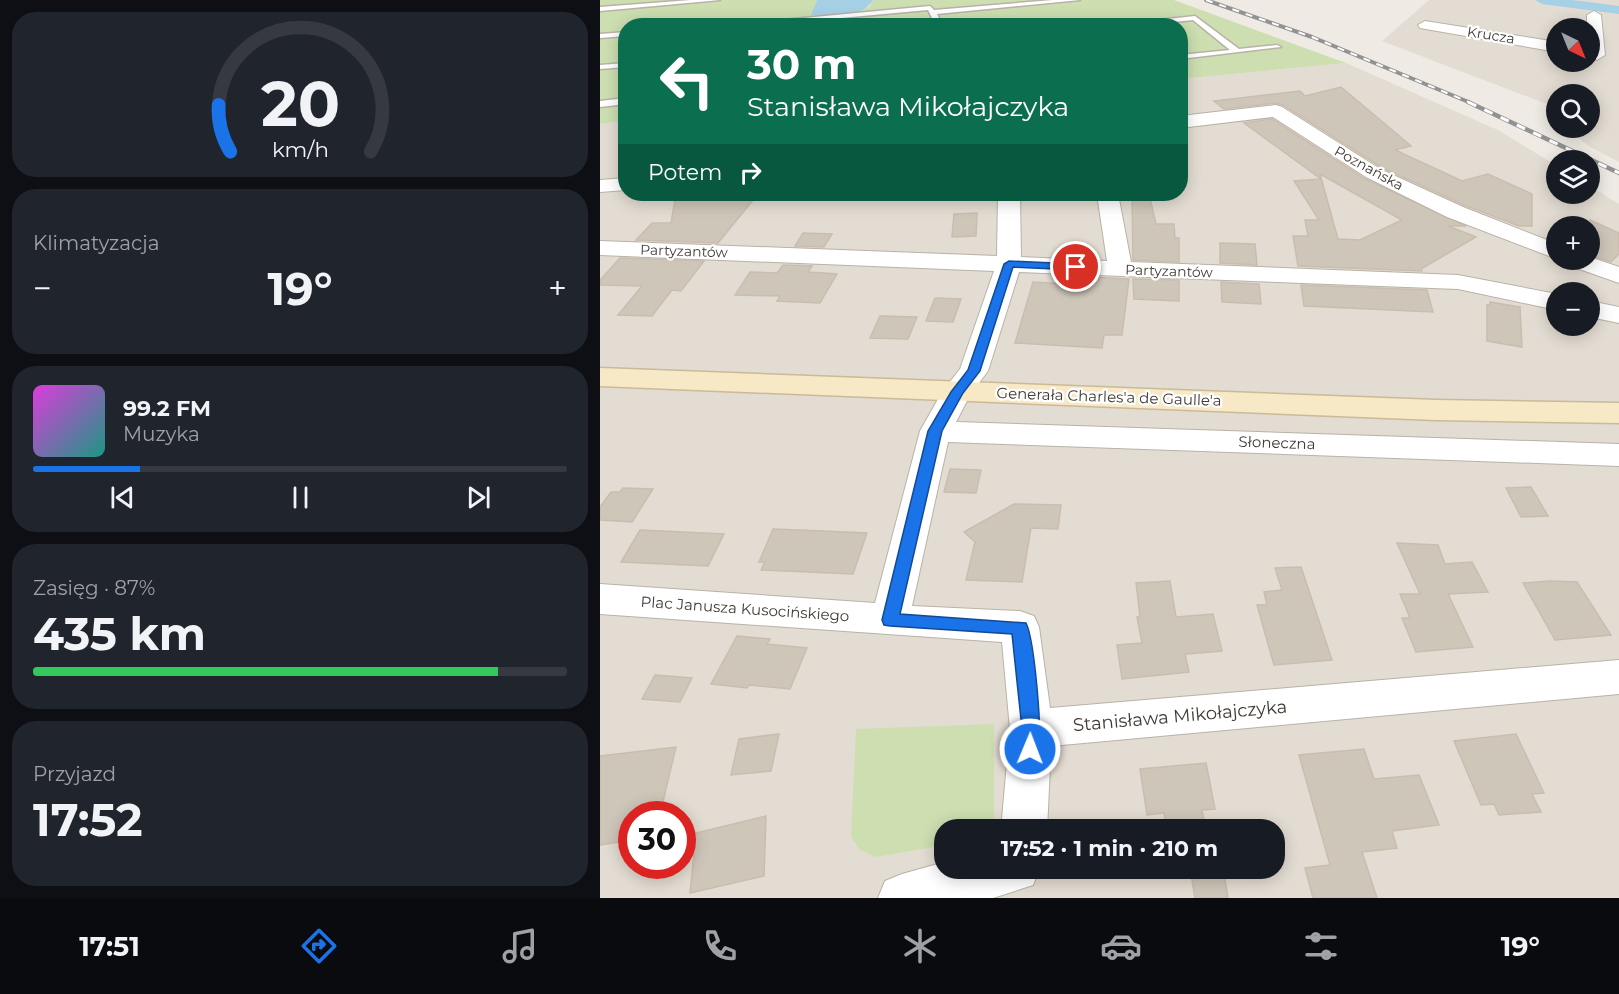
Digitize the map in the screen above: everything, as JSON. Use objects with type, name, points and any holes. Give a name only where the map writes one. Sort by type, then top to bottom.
[{"type":"main road","name":"Generała Charles'a de Gaulle'a","points":[[600,377],[1436,410],[1619,413]]},
{"type":"street","name":"Krucza","points":[[1425,25],[1546,44]]},
{"type":"street","name":"Poznańska","points":[[1188,121],[1276,111],[1373,173],[1455,212],[1546,248]]},
{"type":"street","points":[[600,186],[618,185]]},
{"type":"street","points":[[1009,201],[1009,264],[974,371],[957,392],[935,431],[890,620],[1020,627],[1031,729],[1025,819]]},
{"type":"street","points":[[1109,201],[1120,269]]},
{"type":"street","name":"Partyzantów","points":[[600,248],[1458,282],[1546,300]]},
{"type":"street","points":[[1600,269],[1619,276]]},
{"type":"street","points":[[1600,311],[1619,315]]},
{"type":"street","name":"Słoneczna","points":[[935,431],[1619,455]]},
{"type":"street","name":"Plac Janusza Kusocińskiego","points":[[600,598],[890,620]]},
{"type":"street","name":"Stanisława Mikołajczyka","points":[[1031,729],[1619,677]]},
{"type":"street","points":[[902,898],[974,879]]},
{"type":"lane","points":[[600,9],[717,0]]},
{"type":"lane","points":[[926,0],[936,18]]},
{"type":"lane","points":[[828,18],[1077,0]]},
{"type":"lane","points":[[1188,19],[1195,18],[1237,51]]},
{"type":"lane","points":[[600,36],[618,35]]},
{"type":"lane","points":[[1188,56],[1277,48]]},
{"type":"lane","points":[[600,67],[618,66]]},
{"type":"lane","points":[[600,104],[618,102]]},
{"type":"shaded area","points":[[1429,0],[1619,0],[1619,162],[1600,152],[1600,150],[1590,147],[1579,138],[1600,138],[1600,84],[1546,84],[1546,104],[1382,41]]},
{"type":"shaded area","points":[[1346,63],[1498,130],[1546,159],[1546,204],[1600,204],[1600,192],[1619,204],[1619,898],[600,898],[600,124],[618,122],[618,201],[1188,201],[1188,78]]},
{"type":"green space","points":[[600,0],[817,0],[812,15],[869,7],[873,0],[1174,0],[1346,63],[1188,78],[1188,18],[618,18],[618,122],[600,124]]},
{"type":"green space","points":[[994,724],[994,819],[934,819],[934,847],[876,857],[860,850],[851,837],[856,729]]},
{"type":"water","points":[[817,0],[873,0],[868,6],[854,13],[811,15]]},
{"type":"building","points":[[1341,87],[1411,146],[1395,150],[1462,181],[1488,174],[1532,194],[1532,226],[1519,226],[1464,205],[1381,167],[1283,105],[1276,103],[1224,109],[1214,101],[1300,91],[1305,96]]},
{"type":"building","points":[[1272,119],[1365,179],[1466,226],[1448,226],[1476,237],[1421,269],[1422,271],[1298,266],[1293,236],[1308,236],[1305,220],[1319,220],[1294,181],[1321,179],[1244,123]],"holes":[[[1320,174],[1402,220],[1360,240],[1338,239]]]},
{"type":"building","points":[[675,201],[752,201],[718,243],[636,240],[652,223],[671,223]]},
{"type":"building","points":[[1132,201],[1151,201],[1156,224],[1174,224],[1175,238],[1179,238],[1179,262],[1133,260]]},
{"type":"building","points":[[977,213],[976,236],[952,237],[954,214]]},
{"type":"building","points":[[1600,224],[1619,233],[1619,254],[1611,262],[1600,258]]},
{"type":"building","points":[[803,233],[832,234],[824,247],[795,246]]},
{"type":"building","points":[[1220,243],[1255,244],[1257,265],[1220,263]]},
{"type":"building","points":[[620,258],[704,261],[681,291],[672,290],[652,316],[618,315],[642,286],[600,285],[600,280]]},
{"type":"building","points":[[783,265],[812,266],[808,272],[837,274],[820,303],[777,301],[780,296],[735,295],[750,272],[777,273]]},
{"type":"building","points":[[1067,276],[1129,279],[1122,335],[1104,335],[1102,348],[1015,343],[1033,282],[1066,284]]},
{"type":"building","points":[[1133,279],[1179,280],[1179,301],[1134,299]]},
{"type":"building","points":[[1221,282],[1259,284],[1261,304],[1222,302]]},
{"type":"building","points":[[1301,285],[1427,290],[1433,312],[1304,306]]},
{"type":"building","points":[[935,298],[961,299],[953,322],[926,321]]},
{"type":"building","points":[[1490,302],[1520,307],[1522,347],[1487,341],[1487,305],[1490,305]]},
{"type":"building","points":[[880,316],[917,317],[908,339],[870,338]]},
{"type":"building","points":[[950,469],[981,470],[976,493],[944,492]]},
{"type":"building","points":[[1531,487],[1548,516],[1521,517],[1506,488]]},
{"type":"building","points":[[623,488],[653,489],[632,522],[600,520],[600,507],[611,492],[620,492]]},
{"type":"building","points":[[1014,504],[1061,505],[1058,529],[1031,528],[1022,582],[966,580],[975,542],[964,532]]},
{"type":"building","points":[[773,529],[867,533],[853,574],[761,570],[765,562],[759,562]]},
{"type":"building","points":[[640,530],[724,534],[708,566],[621,562]]},
{"type":"building","points":[[1397,543],[1438,545],[1445,564],[1472,562],[1488,592],[1448,594],[1473,647],[1416,652],[1402,618],[1410,618],[1400,594],[1420,594]]},
{"type":"building","points":[[1301,567],[1332,660],[1274,665],[1257,605],[1267,605],[1264,592],[1282,590],[1275,568]]},
{"type":"building","points":[[1170,581],[1176,617],[1213,614],[1222,651],[1185,654],[1189,672],[1122,679],[1117,645],[1142,643],[1137,617],[1140,616],[1136,583]]},
{"type":"building","points":[[1577,582],[1611,635],[1555,640],[1523,583]]},
{"type":"building","points":[[737,636],[770,639],[767,644],[807,648],[790,689],[711,684]]},
{"type":"building","points":[[655,675],[692,678],[680,702],[642,699]]},
{"type":"building","points":[[779,734],[771,771],[731,775],[739,739]]},
{"type":"building","points":[[1516,734],[1544,793],[1532,794],[1541,812],[1499,815],[1494,804],[1481,805],[1454,741]]},
{"type":"building","points":[[676,747],[663,801],[618,801],[618,842],[600,845],[600,756]]},
{"type":"building","points":[[1364,749],[1374,779],[1419,775],[1439,825],[1392,831],[1397,848],[1362,852],[1377,898],[1313,898],[1305,868],[1330,865],[1299,755]]},
{"type":"building","points":[[1206,763],[1215,809],[1202,810],[1204,819],[1165,819],[1164,813],[1147,815],[1140,769]]},
{"type":"building","points":[[766,816],[764,876],[690,893],[691,879],[696,879],[696,833]]},
{"type":"building","points":[[1192,879],[1225,879],[1228,898],[1195,898]]},
{"type":"waterway","points":[[1542,0],[1619,10]]},
{"type":"railway","points":[[1206,0],[1312,37],[1471,103]]},
{"type":"railway","points":[[1468,102],[1619,173]]},
{"type":"route","points":[[1030,749],[1031,729],[1020,627],[890,620],[935,431],[957,392],[974,371],[1009,264],[1076,267]]}]
